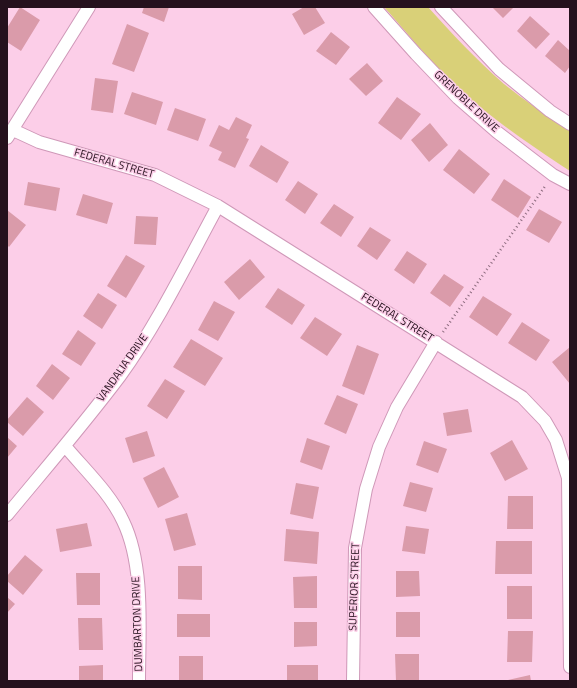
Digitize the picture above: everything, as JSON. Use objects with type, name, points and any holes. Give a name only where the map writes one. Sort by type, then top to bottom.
[{"type":"street","points":[[10,134],[89,7]]},
{"type":"street","name":"GRENOBLE DRIVE","points":[[374,7],[458,98],[497,132],[553,175],[570,184]]},
{"type":"street","points":[[441,7],[499,69],[550,111],[570,124]]},
{"type":"street","name":"FEDERAL STREET","points":[[10,134],[155,175],[218,206],[522,397],[545,421],[556,440],[568,478],[570,667]]},
{"type":"street","name":"VANDALIA DRIVE","points":[[7,515],[65,446],[120,375],[158,318],[218,206]]},
{"type":"street","name":"SUPERIOR STREET","points":[[353,681],[354,548],[366,489],[379,447],[397,407],[436,342]]},
{"type":"street","name":"DUMBARTON DRIVE","points":[[65,446],[108,496],[123,521],[133,547],[139,587],[140,681]]},
{"type":"path","points":[[436,342],[553,175]]},
{"type":"shaded area","points":[[384,7],[428,7],[465,47],[504,84],[570,130],[570,171],[520,137],[457,87],[420,49]]},
{"type":"building","points":[[20,7],[40,20],[21,51],[7,42],[7,28]]},
{"type":"building","points":[[144,7],[169,7],[164,22],[142,13]]},
{"type":"building","points":[[304,7],[315,7],[325,23],[304,35],[292,14]]},
{"type":"building","points":[[492,7],[514,7],[503,18]]},
{"type":"building","points":[[530,16],[550,34],[536,49],[517,31]]},
{"type":"building","points":[[127,24],[149,33],[134,72],[112,64]]},
{"type":"building","points":[[331,32],[350,47],[336,65],[316,51]]},
{"type":"building","points":[[558,40],[570,51],[570,66],[565,73],[545,56]]},
{"type":"building","points":[[367,63],[383,81],[366,96],[349,79]]},
{"type":"building","points":[[95,78],[118,81],[113,113],[91,110]]},
{"type":"building","points":[[132,92],[163,102],[156,125],[124,114]]},
{"type":"building","points":[[397,97],[421,114],[401,140],[378,123]]},
{"type":"building","points":[[175,108],[206,119],[198,141],[167,130]]},
{"type":"building","points":[[236,117],[252,125],[246,138],[249,139],[235,168],[218,160],[222,152],[209,146],[219,125],[229,130]]},
{"type":"building","points":[[430,123],[448,145],[429,162],[411,140]]},
{"type":"building","points":[[261,145],[289,162],[277,183],[249,166]]},
{"type":"building","points":[[459,149],[490,174],[474,194],[443,170]]},
{"type":"building","points":[[504,179],[531,197],[518,218],[491,200]]},
{"type":"building","points":[[298,181],[318,194],[305,214],[285,200]]},
{"type":"building","points":[[28,182],[60,188],[56,211],[24,205]]},
{"type":"building","points":[[83,194],[113,203],[107,224],[76,215]]},
{"type":"building","points":[[334,204],[354,217],[341,237],[320,223]]},
{"type":"building","points":[[539,209],[562,222],[549,243],[526,230]]},
{"type":"building","points":[[7,210],[26,225],[9,247],[7,245]]},
{"type":"building","points":[[136,216],[158,217],[156,245],[134,244]]},
{"type":"building","points":[[370,227],[391,240],[377,260],[357,246]]},
{"type":"building","points":[[407,251],[427,264],[414,284],[394,270]]},
{"type":"building","points":[[126,255],[145,266],[126,298],[107,286]]},
{"type":"building","points":[[250,259],[265,277],[239,300],[224,282]]},
{"type":"building","points":[[444,274],[464,287],[450,307],[430,293]]},
{"type":"building","points":[[278,288],[305,305],[292,325],[265,307]]},
{"type":"building","points":[[98,293],[117,305],[102,329],[83,316]]},
{"type":"building","points":[[483,296],[512,314],[497,336],[469,317]]},
{"type":"building","points":[[214,301],[235,312],[218,341],[198,330]]},
{"type":"building","points":[[315,317],[342,334],[327,356],[300,338]]},
{"type":"building","points":[[522,322],[550,340],[536,361],[508,343]]},
{"type":"building","points":[[78,330],[96,343],[81,366],[62,354]]},
{"type":"building","points":[[191,339],[223,358],[205,386],[173,367]]},
{"type":"building","points":[[357,345],[379,354],[364,395],[342,386]]},
{"type":"building","points":[[570,347],[570,384],[552,362]]},
{"type":"building","points":[[52,364],[70,378],[53,400],[36,386]]},
{"type":"building","points":[[165,379],[185,391],[167,419],[147,406]]},
{"type":"building","points":[[337,395],[358,404],[346,434],[324,424]]},
{"type":"building","points":[[27,397],[44,412],[23,436],[7,422],[7,420]]},
{"type":"building","points":[[468,409],[472,432],[447,436],[443,413]]},
{"type":"building","points":[[147,431],[155,456],[133,463],[125,438]]},
{"type":"building","points":[[7,437],[17,446],[7,458]]},
{"type":"building","points":[[307,438],[330,446],[322,470],[300,462]]},
{"type":"building","points":[[512,440],[528,469],[505,481],[490,453]]},
{"type":"building","points":[[424,441],[447,449],[438,473],[416,465]]},
{"type":"building","points":[[164,467],[179,497],[158,508],[143,478]]},
{"type":"building","points":[[410,482],[433,488],[426,512],[403,506]]},
{"type":"building","points":[[296,483],[319,487],[313,519],[290,514]]},
{"type":"building","points":[[508,496],[533,496],[533,529],[507,529]]},
{"type":"building","points":[[187,513],[196,545],[174,551],[165,519]]},
{"type":"building","points":[[87,523],[92,546],[60,552],[56,529]]},
{"type":"building","points":[[406,526],[429,529],[425,554],[402,551]]},
{"type":"building","points":[[286,529],[319,532],[317,564],[284,561]]},
{"type":"building","points":[[496,541],[532,541],[532,574],[495,574]]},
{"type":"building","points":[[25,555],[43,570],[23,595],[7,581],[7,576]]},
{"type":"building","points":[[178,566],[202,566],[202,600],[178,599]]},
{"type":"building","points":[[396,571],[419,571],[420,596],[396,597]]},
{"type":"building","points":[[76,573],[100,573],[100,605],[77,605]]},
{"type":"building","points":[[317,576],[317,608],[294,608],[293,577]]},
{"type":"building","points":[[507,586],[532,586],[532,619],[507,619]]},
{"type":"building","points":[[7,597],[15,604],[7,613]]},
{"type":"building","points":[[396,612],[420,612],[420,637],[396,637]]},
{"type":"building","points":[[177,614],[210,614],[210,637],[177,637]]},
{"type":"building","points":[[78,618],[102,618],[103,650],[79,650]]},
{"type":"building","points":[[294,622],[317,622],[317,646],[294,647]]},
{"type":"building","points":[[508,631],[533,631],[532,662],[507,662]]},
{"type":"building","points":[[395,654],[419,654],[419,681],[396,681]]},
{"type":"building","points":[[179,656],[203,656],[203,681],[179,681]]},
{"type":"building","points":[[103,665],[103,681],[79,681],[79,666]]},
{"type":"building","points":[[287,665],[318,665],[318,681],[287,681]]},
{"type":"building","points":[[530,675],[531,681],[508,681],[508,680]]}]
